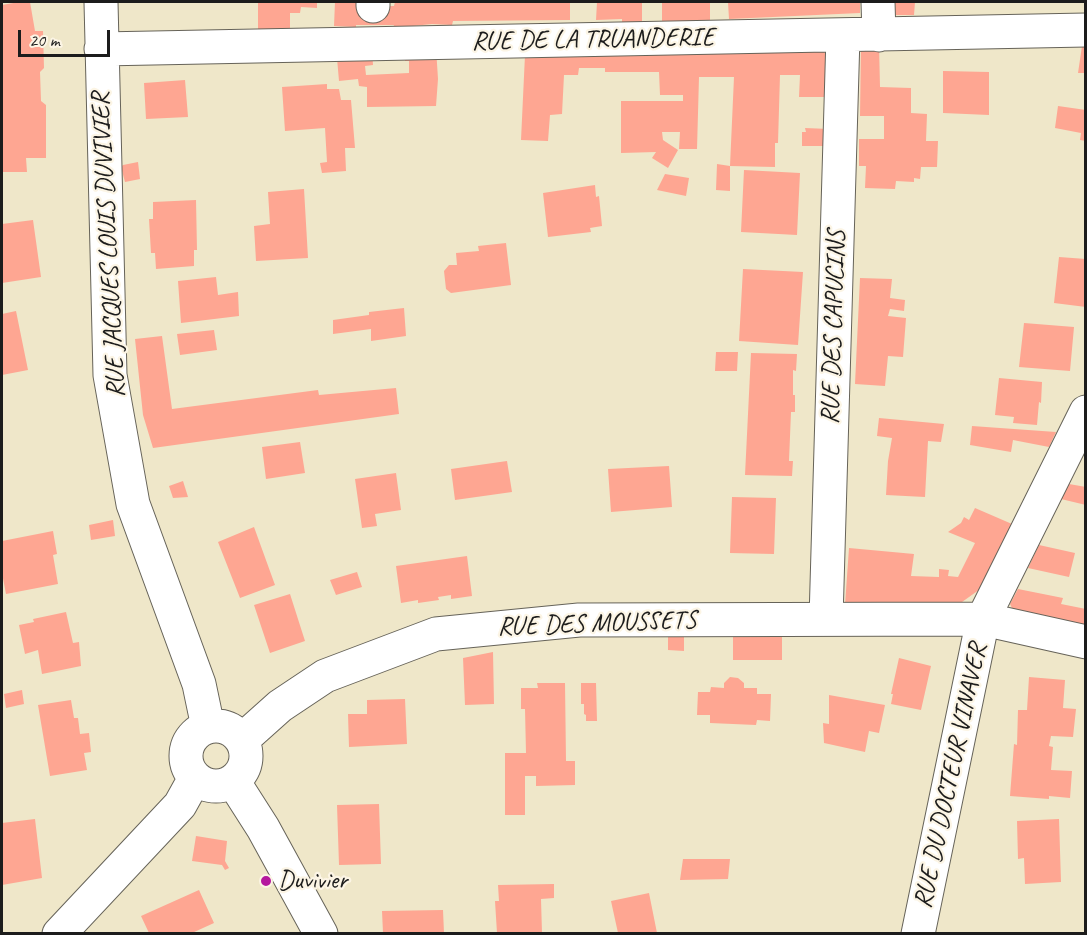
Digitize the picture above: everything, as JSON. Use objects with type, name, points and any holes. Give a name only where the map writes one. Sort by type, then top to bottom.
[{"type":"street","name":"RUE JACQUES LOUIS DUVIVIER","points":[[100,2],[110,375],[133,504],[199,684],[208,727]]},
{"type":"street","points":[[878,2],[879,35]]},
{"type":"street","name":"RUE DE LA TRUANDERIE","points":[[101,49],[375,19],[843,36],[1086,30]]},
{"type":"street","name":"RUE DES CAPUCINS","points":[[826,620],[843,36]]},
{"type":"street","name":"RUE DU DOCTEUR VINAVER","points":[[918,933],[983,619],[1086,412]]},
{"type":"street","name":"RUE DES MOUSSETS","points":[[242,740],[280,706],[325,676],[436,634],[579,620],[983,619],[1086,642]]},
{"type":"street","points":[[221,726],[233,731],[242,740],[246,751],[245,762],[241,773],[233,781],[213,786],[195,778],[188,767],[186,755],[189,742],[197,732],[208,727],[221,726]]},
{"type":"street","points":[[59,933],[180,805],[195,778]]},
{"type":"street","points":[[233,781],[263,828],[321,933]]},
{"type":"building","points":[[30,2],[35,31],[43,31],[44,68],[40,72],[41,101],[46,105],[46,158],[26,158],[27,172],[2,172],[2,5]]},
{"type":"building","points":[[258,2],[317,2],[317,8],[301,7],[300,13],[290,13],[290,36],[258,37]]},
{"type":"building","points":[[335,2],[357,2],[357,7],[394,6],[395,2],[570,2],[570,20],[453,21],[452,25],[432,24],[393,28],[394,25],[334,26]]},
{"type":"building","points":[[597,2],[642,2],[642,29],[622,30],[622,19],[596,20]]},
{"type":"building","points":[[662,2],[710,2],[710,28],[662,29]]},
{"type":"building","points":[[728,2],[860,2],[860,13],[729,19]]},
{"type":"building","points":[[890,2],[915,2],[914,15],[890,15]]},
{"type":"building","points":[[861,44],[879,44],[880,87],[911,88],[911,113],[927,114],[926,141],[938,141],[937,167],[921,167],[920,179],[914,178],[914,182],[896,181],[895,189],[865,188],[866,166],[859,166],[859,139],[884,139],[884,116],[860,116]]},
{"type":"building","points":[[1082,46],[1086,46],[1086,73],[1078,73]]},
{"type":"building","points":[[436,48],[438,79],[436,106],[367,107],[367,87],[359,86],[358,79],[339,81],[337,58],[372,50],[373,65],[365,66],[366,75],[409,73],[409,61],[405,61],[404,49]]},
{"type":"building","points":[[734,48],[824,52],[835,63],[832,97],[799,97],[800,75],[780,75],[775,167],[730,166],[734,77],[699,77],[697,149],[679,149],[680,132],[662,132],[663,140],[678,150],[668,168],[652,158],[656,152],[621,153],[621,101],[683,101],[683,95],[660,95],[659,72],[605,72],[605,68],[579,68],[578,75],[564,75],[562,114],[550,115],[548,141],[521,140],[525,55]]},
{"type":"building","points":[[943,71],[989,72],[989,115],[943,113]]},
{"type":"building","points":[[185,80],[188,117],[146,119],[144,83]]},
{"type":"building","points":[[327,84],[327,89],[339,89],[341,100],[351,100],[355,148],[345,148],[346,171],[322,173],[320,163],[327,162],[325,128],[285,131],[282,87]]},
{"type":"building","points":[[1058,106],[1086,110],[1086,141],[1080,140],[1081,133],[1055,128]]},
{"type":"building","points":[[805,128],[829,129],[829,146],[802,146],[802,132],[806,132]]},
{"type":"building","points":[[138,162],[140,179],[125,182],[121,167]]},
{"type":"building","points":[[717,164],[730,166],[730,191],[716,190]]},
{"type":"building","points":[[744,170],[800,173],[797,235],[741,232]]},
{"type":"building","points":[[665,174],[689,178],[686,196],[657,190]]},
{"type":"building","points":[[595,185],[596,197],[599,196],[602,226],[590,228],[591,232],[548,237],[543,193]]},
{"type":"building","points":[[304,189],[308,258],[256,261],[254,226],[270,224],[268,192]]},
{"type":"building","points":[[196,200],[197,250],[194,250],[194,266],[156,269],[155,253],[151,253],[149,219],[153,219],[153,202]]},
{"type":"building","points":[[33,220],[41,277],[2,283],[2,224]]},
{"type":"building","points":[[506,243],[511,285],[451,293],[446,289],[444,271],[449,265],[457,265],[456,253],[479,251],[478,246]]},
{"type":"building","points":[[1059,257],[1086,259],[1086,307],[1054,303]]},
{"type":"building","points":[[743,269],[803,272],[798,345],[739,341]]},
{"type":"building","points":[[216,277],[218,295],[238,292],[239,316],[181,323],[178,281]]},
{"type":"building","points":[[860,278],[892,279],[890,298],[905,300],[904,311],[890,309],[888,316],[906,318],[903,357],[888,356],[885,386],[855,384]]},
{"type":"building","points":[[404,308],[406,336],[371,341],[371,329],[333,334],[333,320],[369,315],[369,312]]},
{"type":"building","points":[[16,311],[28,370],[2,375],[2,314]]},
{"type":"building","points":[[1024,323],[1074,327],[1070,371],[1019,367]]},
{"type":"building","points":[[214,330],[217,350],[180,355],[177,334]]},
{"type":"building","points":[[162,336],[172,409],[318,390],[319,395],[396,388],[399,414],[153,448],[143,415],[135,339]]},
{"type":"building","points":[[716,352],[738,352],[737,371],[715,371]]},
{"type":"building","points":[[751,353],[797,354],[796,371],[793,370],[795,412],[791,412],[789,461],[793,461],[792,476],[745,475]]},
{"type":"building","points":[[999,378],[1042,382],[1037,425],[1013,423],[1014,417],[995,415]]},
{"type":"building","points":[[879,418],[944,424],[941,442],[928,441],[925,497],[886,495],[892,438],[877,436]]},
{"type":"building","points":[[972,426],[1056,432],[1049,447],[1013,440],[1011,452],[970,445]]},
{"type":"building","points":[[300,442],[305,473],[266,479],[262,447]]},
{"type":"building","points":[[507,461],[512,492],[455,500],[451,469]]},
{"type":"building","points":[[669,466],[672,507],[611,512],[608,469]]},
{"type":"building","points":[[396,473],[401,510],[375,514],[377,526],[362,528],[355,479]]},
{"type":"building","points":[[183,481],[188,497],[173,498],[169,486]]},
{"type":"building","points":[[1069,484],[1086,487],[1086,505],[1061,499]]},
{"type":"building","points":[[732,497],[776,498],[774,554],[730,553]]},
{"type":"building","points":[[975,508],[1012,524],[983,587],[962,602],[845,605],[849,548],[914,554],[911,576],[939,577],[939,569],[949,570],[948,576],[958,577],[975,543],[948,532],[961,523],[964,517],[969,520]]},
{"type":"building","points":[[113,520],[115,536],[91,540],[89,525]]},
{"type":"building","points":[[254,527],[275,585],[240,598],[218,542]]},
{"type":"building","points":[[53,531],[57,554],[53,555],[58,584],[6,594],[2,573],[2,541]]},
{"type":"building","points":[[1039,545],[1075,553],[1069,577],[1028,568]]},
{"type":"building","points":[[467,556],[472,596],[451,599],[451,595],[438,597],[439,600],[401,603],[396,566]]},
{"type":"building","points":[[357,572],[362,587],[336,595],[330,580]]},
{"type":"building","points":[[1018,589],[1063,598],[1061,604],[1086,609],[1086,629],[1016,616],[1010,604]]},
{"type":"building","points":[[290,594],[305,641],[270,653],[254,605]]},
{"type":"building","points":[[66,612],[73,643],[79,642],[81,666],[42,674],[38,650],[25,654],[19,625],[34,622],[33,619]]},
{"type":"building","points":[[668,636],[684,636],[684,651],[668,650]]},
{"type":"building","points":[[733,636],[782,637],[782,660],[733,660]]},
{"type":"building","points":[[493,652],[494,704],[465,705],[463,658]]},
{"type":"building","points":[[899,658],[931,666],[921,710],[891,704]]},
{"type":"building","points":[[730,677],[738,678],[744,683],[744,688],[757,688],[757,694],[771,694],[770,721],[757,720],[756,725],[710,723],[710,715],[697,715],[698,692],[710,692],[711,687],[724,688],[724,683]]},
{"type":"building","points":[[1029,677],[1065,680],[1063,708],[1076,709],[1073,737],[1051,736],[1049,746],[1053,747],[1051,770],[1072,771],[1070,798],[1010,796],[1014,744],[1017,745],[1018,710],[1027,710]]},
{"type":"building","points":[[537,683],[565,683],[566,761],[575,761],[575,785],[536,786],[536,776],[525,776],[525,815],[505,815],[505,753],[526,753],[525,709],[521,709],[521,688],[538,688]]},
{"type":"building","points":[[581,683],[596,683],[597,721],[586,721],[584,704],[581,704]]},
{"type":"building","points":[[22,690],[24,704],[6,708],[4,694]]},
{"type":"building","points":[[829,695],[885,705],[879,733],[869,731],[865,752],[824,743],[823,723],[829,724]]},
{"type":"building","points":[[405,699],[407,744],[349,747],[348,714],[367,714],[367,700]]},
{"type":"building","points":[[71,700],[74,718],[78,718],[80,734],[89,733],[91,752],[84,753],[87,770],[50,776],[38,705]]},
{"type":"building","points":[[379,804],[381,864],[339,865],[337,805]]},
{"type":"building","points":[[35,819],[42,878],[2,885],[2,823]]},
{"type":"building","points":[[1059,819],[1061,882],[1025,884],[1024,858],[1018,859],[1017,821]]},
{"type":"building","points":[[196,836],[227,841],[225,861],[229,868],[225,870],[222,865],[192,861]]},
{"type":"building","points":[[683,859],[730,859],[728,879],[680,880]]},
{"type":"building","points":[[554,884],[554,898],[541,899],[542,933],[497,933],[495,901],[499,901],[498,885]]},
{"type":"building","points":[[199,890],[214,923],[192,933],[149,933],[141,916]]},
{"type":"building","points":[[649,893],[657,933],[618,933],[611,901]]},
{"type":"building","points":[[443,910],[444,933],[383,933],[382,911]]},
{"type":"place","name":"Duvivier","points":[[266,881]]}]
